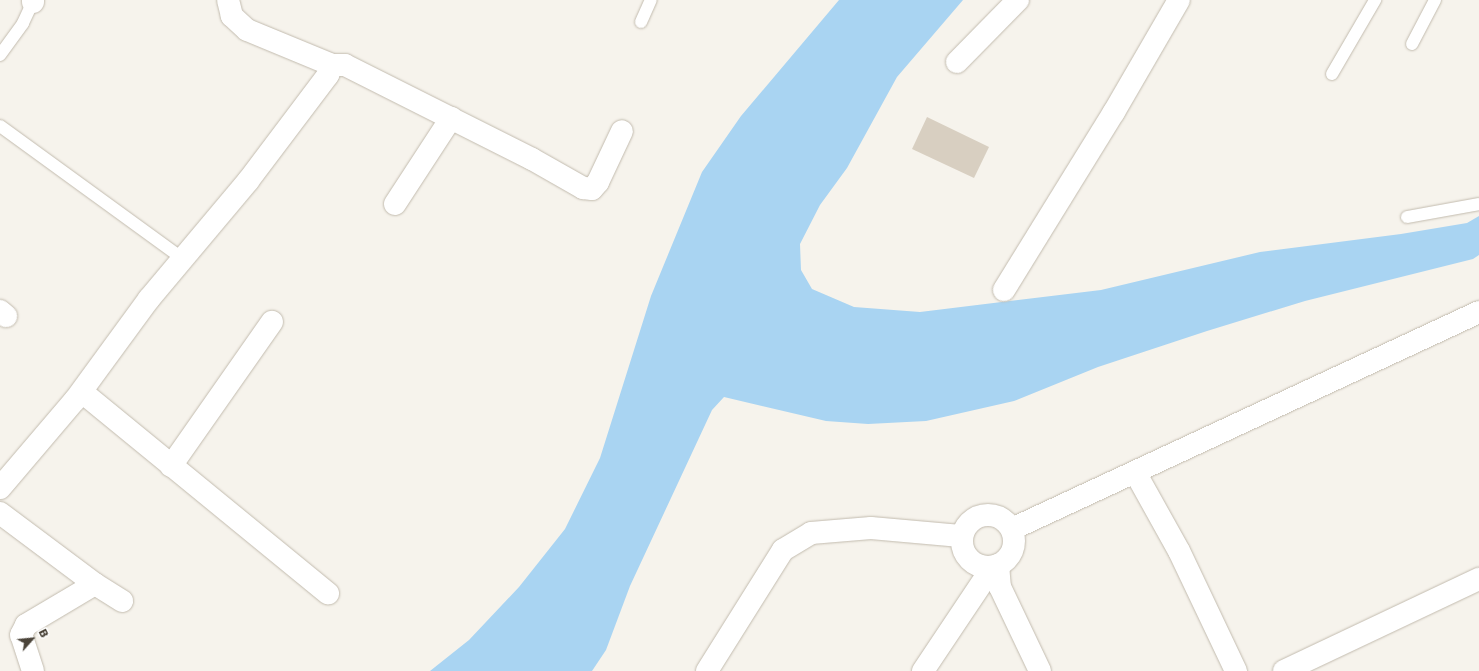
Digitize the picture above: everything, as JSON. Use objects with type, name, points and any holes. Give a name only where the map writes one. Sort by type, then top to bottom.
[{"type":"street","points":[[228,0],[232,16],[247,30],[332,65],[345,65],[583,188],[592,189],[598,182],[622,131]]},
{"type":"street","points":[[957,62],[1018,0]]},
{"type":"street","points":[[1004,290],[1114,112],[1179,0]]},
{"type":"street","points":[[0,488],[82,392],[149,299],[248,180],[328,75],[332,65]]},
{"type":"street","points":[[394,204],[450,118]]},
{"type":"street","points":[[1012,529],[1479,312]]},
{"type":"street","points":[[171,466],[272,322]]},
{"type":"street","points":[[82,392],[328,593]]},
{"type":"street","points":[[1134,472],[1179,551],[1236,671]]},
{"type":"street","points":[[0,513],[95,584],[122,600]]},
{"type":"street","points":[[984,514],[1000,517],[1012,529],[1014,546],[1006,561],[995,566],[975,565],[964,553],[961,536],[969,522],[984,514]]},
{"type":"street","points":[[707,671],[783,550],[811,533],[872,528],[961,536]]},
{"type":"street","points":[[923,671],[995,566]]},
{"type":"street","points":[[995,566],[1000,587],[1040,671]]},
{"type":"street","points":[[1284,671],[1479,579]]},
{"type":"street","points":[[33,671],[21,635],[26,625],[95,584]]},
{"type":"lane","points":[[641,22],[651,0]]},
{"type":"lane","points":[[1332,74],[1375,0]]},
{"type":"lane","points":[[1412,44],[1435,0]]},
{"type":"lane","points":[[0,55],[23,23],[33,1]]},
{"type":"lane","points":[[0,126],[183,259]]},
{"type":"lane","points":[[1407,217],[1479,204]]},
{"type":"water","points":[[839,0],[963,0],[897,77],[847,168],[820,205],[800,244],[801,270],[812,289],[854,307],[920,312],[1101,290],[1260,252],[1401,234],[1467,223],[1479,216],[1479,255],[1473,259],[1305,301],[1207,331],[1098,367],[1014,401],[926,421],[868,424],[826,421],[724,397],[712,410],[630,586],[606,650],[592,671],[430,671],[469,640],[519,587],[565,529],[600,458],[651,296],[702,172],[741,116]]},
{"type":"building","points":[[927,117],[989,147],[974,178],[912,149]]}]
